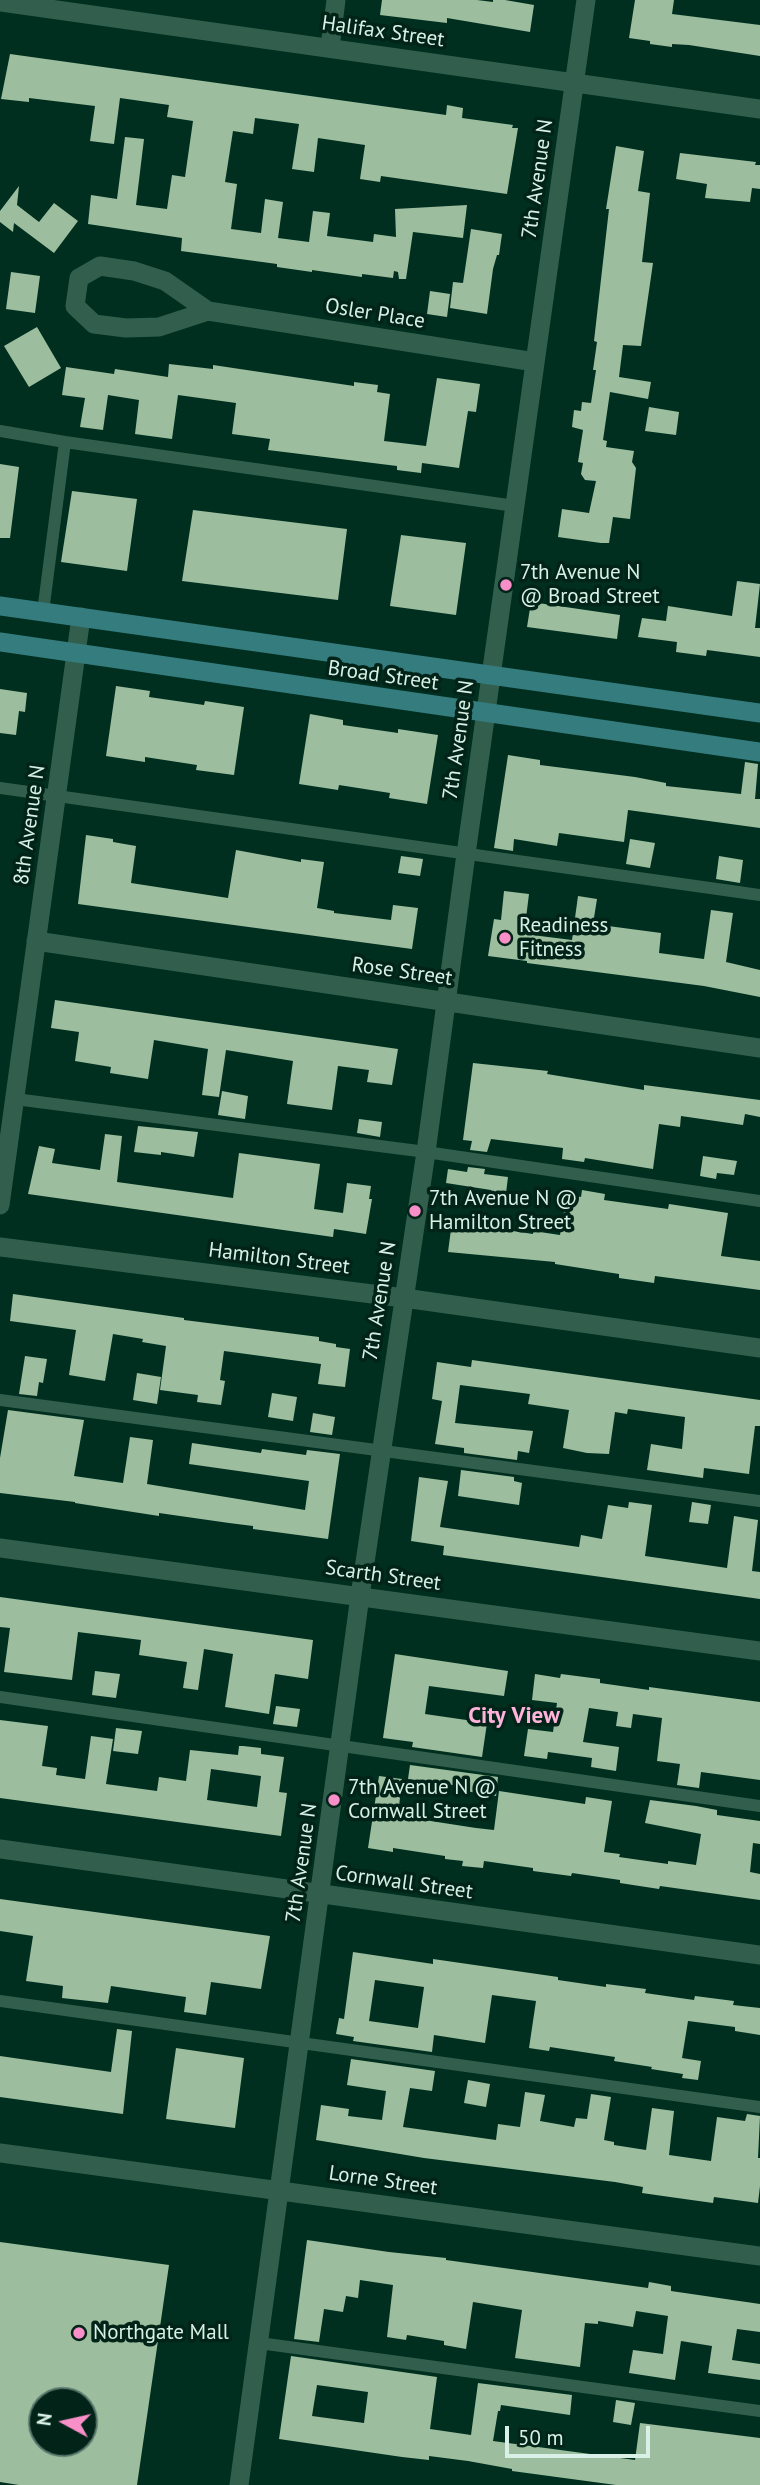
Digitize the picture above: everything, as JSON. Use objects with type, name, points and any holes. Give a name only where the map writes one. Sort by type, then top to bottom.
[{"type":"main road","name":"Broad Street","points":[[0,606],[760,713]]},
{"type":"main road","name":"Broad Street","points":[[0,642],[760,752]]},
{"type":"street","points":[[330,47],[336,0]]},
{"type":"street","name":"7th Avenue N","points":[[243,2484],[259,2343],[360,1596],[426,1152],[586,0]]},
{"type":"street","name":"Halifax Street","points":[[0,2],[760,109]]},
{"type":"street","name":"Osler Place","points":[[208,311],[159,327],[126,328],[94,324],[75,306],[79,278],[100,267],[134,271],[165,281],[208,311],[535,362]]},
{"type":"street","name":"8th Avenue N","points":[[0,1205],[81,617]]},
{"type":"street","name":"Rose Street","points":[[36,942],[760,1048]]},
{"type":"street","name":"Hamilton Street","points":[[0,1247],[404,1298],[760,1348]]},
{"type":"street","name":"Scarth Street","points":[[0,1548],[760,1651]]},
{"type":"street","name":"Cornwall Street","points":[[0,1849],[760,1955]]},
{"type":"street","name":"Lorne Street","points":[[0,2153],[760,2256]]},
{"type":"lane","points":[[0,431],[514,506]]},
{"type":"lane","points":[[43,612],[65,442]]},
{"type":"lane","points":[[0,788],[760,895]]},
{"type":"lane","points":[[15,1099],[426,1152],[760,1201]]},
{"type":"lane","points":[[0,1400],[760,1501]]},
{"type":"lane","points":[[0,1697],[760,1806]]},
{"type":"lane","points":[[0,2001],[760,2107]]},
{"type":"lane","points":[[259,2343],[760,2411]]},
{"type":"building","points":[[382,0],[505,0],[534,5],[530,32],[447,18],[447,23],[380,15]]},
{"type":"building","points":[[635,0],[674,0],[672,14],[760,25],[760,56],[689,45],[672,44],[672,47],[650,44],[650,41],[629,38]]},
{"type":"building","points":[[10,54],[446,115],[447,105],[463,108],[462,118],[518,128],[507,194],[381,176],[380,182],[360,179],[365,145],[318,138],[314,172],[292,169],[299,124],[255,118],[253,134],[233,131],[225,182],[237,184],[231,229],[261,233],[265,199],[283,202],[278,238],[309,242],[313,211],[330,213],[327,236],[373,242],[374,234],[396,237],[395,209],[467,205],[463,238],[413,232],[406,279],[399,279],[398,272],[394,271],[393,278],[362,274],[362,277],[277,267],[277,264],[181,251],[182,238],[88,224],[91,195],[117,199],[125,137],[144,139],[136,205],[167,209],[172,175],[185,177],[193,121],[167,117],[169,105],[120,98],[114,144],[90,141],[95,106],[29,98],[29,102],[1,99]]},
{"type":"building","points":[[616,146],[644,151],[638,191],[650,193],[642,262],[653,263],[641,346],[623,345],[619,377],[651,382],[648,399],[610,392],[603,440],[607,441],[606,447],[634,451],[632,462],[636,468],[630,519],[613,517],[609,543],[601,543],[558,537],[562,509],[589,513],[596,481],[585,480],[581,474],[583,463],[578,462],[583,430],[572,427],[574,410],[581,411],[582,402],[591,403],[596,370],[593,370],[597,342],[594,341],[609,209],[606,209]]},
{"type":"building","points":[[680,153],[756,162],[755,165],[760,165],[760,189],[752,188],[750,202],[705,198],[707,184],[676,179]]},
{"type":"building","points":[[19,186],[17,205],[39,222],[54,203],[78,221],[54,253],[14,223],[13,232],[0,222],[0,211]]},
{"type":"building","points":[[471,229],[502,234],[499,255],[493,269],[487,314],[450,308],[453,282],[463,283]]},
{"type":"building","points":[[11,272],[40,276],[35,313],[6,309]]},
{"type":"building","points":[[430,291],[450,294],[447,317],[427,314]]},
{"type":"building","points":[[37,327],[61,368],[29,387],[4,346]]},
{"type":"building","points":[[169,364],[213,369],[213,365],[354,386],[354,382],[378,385],[377,392],[390,394],[384,441],[426,446],[437,378],[480,384],[476,412],[468,411],[459,468],[422,463],[421,473],[397,470],[397,466],[268,450],[270,439],[232,434],[236,403],[178,395],[172,439],[135,434],[139,400],[108,395],[103,430],[80,427],[85,398],[62,395],[66,367],[114,374],[115,369],[168,377]]},
{"type":"building","points":[[649,407],[679,412],[676,435],[645,431]]},
{"type":"building","points":[[0,464],[19,467],[10,538],[0,538]]},
{"type":"building","points":[[72,491],[137,499],[127,571],[61,562]]},
{"type":"building","points":[[193,510],[347,529],[338,600],[182,581]]},
{"type":"building","points":[[401,535],[466,543],[456,615],[390,606]]},
{"type":"building","points":[[737,581],[760,584],[755,628],[760,628],[760,657],[707,650],[706,656],[676,652],[677,642],[638,637],[642,618],[666,621],[668,606],[732,616]]},
{"type":"building","points":[[531,602],[620,615],[617,639],[527,627]]},
{"type":"building","points":[[116,686],[150,691],[149,697],[204,705],[205,701],[244,707],[234,775],[196,770],[197,765],[145,757],[145,762],[106,756]]},
{"type":"building","points":[[0,689],[27,693],[25,712],[19,711],[16,735],[0,733]]},
{"type":"building","points":[[310,714],[343,720],[343,725],[398,733],[398,729],[438,735],[427,804],[389,798],[390,793],[339,785],[338,790],[299,784]]},
{"type":"building","points":[[508,755],[540,760],[540,765],[635,777],[666,783],[666,786],[741,794],[745,762],[758,764],[755,799],[760,799],[760,828],[628,810],[624,842],[559,833],[557,846],[514,839],[513,851],[494,848]]},
{"type":"building","points":[[86,835],[136,846],[131,883],[228,898],[236,850],[301,862],[301,859],[324,862],[317,908],[334,913],[391,920],[393,905],[418,908],[412,949],[78,904]]},
{"type":"building","points":[[630,839],[655,843],[650,868],[626,864]]},
{"type":"building","points":[[401,856],[423,859],[420,876],[398,873]]},
{"type":"building","points":[[719,856],[743,860],[740,883],[716,879]]},
{"type":"building","points":[[504,891],[529,894],[524,934],[572,940],[578,896],[597,899],[593,924],[661,933],[659,953],[704,959],[711,910],[733,913],[726,962],[760,970],[760,997],[704,986],[488,956],[494,919],[501,920]]},
{"type":"building","points":[[55,1000],[398,1049],[392,1085],[367,1082],[369,1070],[338,1066],[332,1110],[287,1104],[293,1061],[226,1050],[219,1097],[202,1095],[208,1049],[154,1040],[148,1079],[110,1073],[111,1067],[75,1061],[79,1032],[51,1028]]},
{"type":"building","points":[[473,1063],[548,1071],[547,1074],[644,1090],[644,1085],[760,1100],[760,1117],[745,1114],[743,1125],[681,1116],[680,1127],[659,1124],[653,1169],[585,1158],[584,1162],[562,1159],[563,1148],[491,1139],[487,1152],[470,1150],[472,1141],[463,1140]]},
{"type":"building","points":[[222,1091],[248,1096],[245,1119],[218,1115]]},
{"type":"building","points":[[359,1119],[382,1122],[380,1137],[357,1133]]},
{"type":"building","points":[[138,1126],[198,1132],[194,1157],[161,1152],[161,1155],[134,1152]]},
{"type":"building","points":[[105,1134],[122,1136],[117,1182],[233,1198],[239,1153],[320,1164],[314,1209],[343,1213],[347,1183],[371,1186],[369,1199],[372,1199],[366,1234],[334,1229],[333,1237],[28,1194],[39,1146],[55,1149],[52,1163],[100,1170]]},
{"type":"building","points":[[703,1156],[737,1161],[734,1175],[717,1173],[716,1179],[700,1176]]},
{"type":"building","points":[[468,1167],[485,1169],[484,1174],[508,1177],[505,1201],[490,1199],[491,1190],[446,1183],[448,1169],[467,1172]]},
{"type":"building","points":[[582,1190],[605,1194],[604,1200],[668,1209],[669,1204],[728,1213],[721,1256],[760,1261],[760,1290],[655,1276],[654,1283],[619,1278],[619,1274],[555,1262],[448,1252],[452,1222],[533,1234],[533,1231],[560,1235],[567,1194],[581,1197]]},
{"type":"building","points":[[13,1294],[319,1337],[319,1341],[350,1349],[345,1387],[318,1384],[321,1364],[224,1351],[220,1380],[225,1381],[221,1405],[197,1402],[198,1395],[160,1390],[166,1346],[113,1334],[105,1381],[69,1375],[76,1330],[10,1321]]},
{"type":"building","points":[[25,1356],[47,1359],[43,1383],[39,1382],[37,1396],[19,1394]]},
{"type":"building","points":[[472,1360],[760,1400],[760,1426],[755,1426],[749,1474],[704,1468],[703,1478],[647,1470],[651,1444],[682,1449],[685,1417],[628,1409],[627,1414],[615,1412],[609,1454],[587,1453],[563,1448],[569,1410],[528,1404],[530,1394],[460,1385],[455,1423],[533,1431],[529,1453],[518,1451],[517,1460],[464,1453],[464,1448],[435,1444],[442,1401],[432,1399],[437,1362],[471,1367]]},
{"type":"building","points":[[137,1373],[161,1377],[157,1404],[133,1400]]},
{"type":"building","points":[[272,1393],[297,1397],[293,1421],[268,1417]]},
{"type":"building","points":[[8,1410],[84,1420],[74,1476],[123,1483],[130,1437],[153,1440],[147,1484],[305,1510],[309,1481],[189,1464],[192,1443],[261,1453],[262,1449],[306,1455],[307,1450],[340,1454],[328,1539],[253,1529],[253,1526],[159,1513],[159,1516],[0,1493],[0,1458]]},
{"type":"building","points":[[313,1413],[335,1417],[332,1435],[310,1432]]},
{"type":"building","points":[[461,1470],[514,1477],[514,1481],[522,1483],[519,1505],[458,1496]]},
{"type":"building","points":[[419,1477],[448,1481],[440,1527],[579,1547],[581,1535],[602,1539],[608,1505],[628,1508],[629,1502],[652,1505],[645,1556],[727,1568],[734,1516],[758,1520],[752,1571],[760,1572],[760,1599],[443,1555],[444,1546],[411,1541]]},
{"type":"building","points":[[692,1502],[711,1505],[708,1524],[689,1522]]},
{"type":"building","points":[[0,1597],[313,1640],[308,1679],[275,1674],[269,1714],[225,1707],[233,1654],[204,1649],[198,1690],[183,1688],[187,1662],[139,1655],[141,1640],[78,1632],[72,1680],[4,1672],[10,1628],[0,1627]]},
{"type":"building","points":[[395,1654],[508,1671],[504,1696],[429,1686],[425,1714],[487,1723],[482,1757],[412,1747],[413,1742],[383,1738]]},
{"type":"building","points":[[95,1671],[120,1674],[116,1698],[92,1695]]},
{"type":"building","points":[[535,1674],[560,1678],[561,1674],[649,1690],[649,1687],[760,1702],[760,1780],[701,1772],[699,1788],[677,1785],[680,1764],[657,1761],[662,1718],[633,1714],[631,1728],[616,1726],[618,1712],[589,1708],[583,1742],[619,1747],[616,1771],[591,1767],[592,1758],[548,1752],[547,1759],[524,1756],[528,1729],[553,1732],[557,1703],[532,1700]]},
{"type":"building","points":[[276,1706],[300,1709],[297,1727],[273,1724]]},
{"type":"building","points":[[0,1720],[48,1726],[42,1766],[57,1768],[56,1775],[85,1779],[91,1736],[113,1739],[106,1784],[157,1791],[159,1777],[186,1781],[190,1750],[238,1755],[239,1746],[243,1746],[261,1748],[261,1754],[284,1757],[279,1792],[287,1793],[281,1836],[0,1798]],"holes":[[[211,1769],[261,1776],[257,1807],[207,1800]]]},
{"type":"building","points":[[116,1728],[142,1731],[138,1754],[113,1751]]},
{"type":"building","points":[[410,1765],[498,1777],[496,1796],[453,1789],[453,1785],[408,1779]]},
{"type":"building","points":[[379,1776],[402,1779],[398,1816],[494,1830],[499,1791],[585,1804],[586,1797],[612,1801],[604,1852],[620,1854],[619,1857],[668,1864],[668,1861],[696,1865],[701,1834],[645,1823],[650,1800],[717,1810],[717,1815],[760,1821],[760,1844],[753,1843],[750,1872],[760,1874],[760,1900],[660,1886],[659,1889],[620,1883],[620,1880],[533,1871],[533,1868],[484,1861],[483,1868],[462,1866],[463,1861],[445,1859],[445,1856],[393,1848],[393,1852],[368,1848]]},
{"type":"building","points":[[0,1899],[270,1936],[261,1989],[211,1982],[206,2015],[184,2012],[186,1997],[111,1986],[108,2003],[62,1998],[63,1986],[26,1981],[33,1936],[0,1931]]},
{"type":"building","points":[[353,1952],[433,1964],[433,1959],[558,1977],[558,1980],[606,1987],[606,1984],[646,1989],[645,1993],[694,2000],[695,1996],[734,2001],[733,2005],[760,2008],[760,2035],[735,2031],[735,2027],[688,2021],[682,2058],[701,2061],[698,2080],[682,2078],[683,2074],[614,2061],[615,2057],[550,2047],[549,2051],[529,2048],[536,2001],[492,1995],[485,2043],[434,2035],[432,2052],[353,2041],[354,2037],[336,2034],[339,2018],[344,2019]],"holes":[[[375,1980],[424,1987],[418,2028],[369,2021]]]},
{"type":"building","points":[[117,2029],[132,2031],[123,2114],[0,2097],[0,2056],[111,2072]]},
{"type":"building","points":[[176,2048],[244,2058],[235,2128],[166,2119]]},
{"type":"building","points":[[351,2059],[435,2071],[432,2091],[410,2088],[403,2127],[496,2140],[498,2124],[520,2127],[525,2092],[545,2095],[540,2121],[574,2127],[576,2118],[587,2119],[591,2094],[611,2097],[604,2140],[614,2142],[614,2145],[646,2150],[652,2108],[674,2111],[669,2155],[711,2161],[717,2117],[745,2121],[747,2114],[760,2116],[758,2203],[714,2197],[713,2203],[663,2196],[642,2193],[643,2187],[615,2182],[424,2158],[316,2140],[321,2105],[349,2109],[348,2116],[382,2120],[386,2091],[347,2085]]},
{"type":"building","points":[[468,2080],[490,2084],[486,2107],[464,2103]]},
{"type":"building","points":[[307,2240],[648,2288],[649,2282],[671,2286],[671,2291],[760,2304],[760,2332],[737,2329],[732,2360],[760,2364],[760,2380],[708,2373],[712,2346],[681,2341],[675,2380],[629,2373],[633,2350],[663,2354],[668,2316],[636,2311],[633,2327],[598,2321],[598,2324],[585,2323],[580,2367],[515,2358],[522,2310],[473,2302],[466,2349],[444,2345],[444,2341],[407,2335],[406,2340],[387,2337],[393,2285],[360,2280],[358,2298],[346,2296],[343,2312],[324,2309],[319,2342],[294,2339]]},
{"type":"building","name":"Northgate Mall","points":[[0,2242],[169,2265],[137,2485],[19,2485],[0,2482]]},
{"type":"building","points":[[291,2356],[437,2377],[430,2429],[471,2435],[478,2383],[572,2395],[570,2415],[501,2405],[493,2441],[635,2460],[640,2423],[760,2438],[760,2485],[616,2485],[512,2471],[468,2461],[429,2456],[429,2460],[402,2457],[279,2439]],"holes":[[[317,2385],[368,2392],[364,2423],[312,2416]]]},
{"type":"building","points":[[616,2400],[635,2403],[631,2425],[613,2422]]},
{"type":"place","name":"7th Avenue N @ Broad Street","points":[[506,585]]},
{"type":"place","name":"Readiness Fitness","points":[[505,938]]},
{"type":"place","name":"7th Avenue N @ Hamilton Street","points":[[415,1211]]},
{"type":"place","name":"7th Avenue N @ Cornwall Street","points":[[334,1800]]},
{"type":"place","name":"Northgate Mall","points":[[79,2333]]},
{"type":"district","name":"City View","points":[[514,1716]]}]
